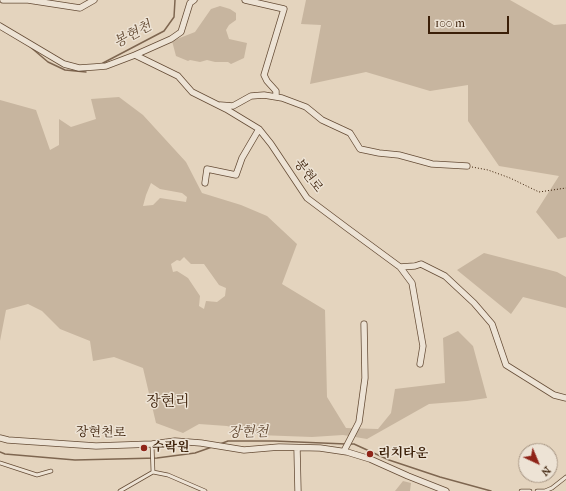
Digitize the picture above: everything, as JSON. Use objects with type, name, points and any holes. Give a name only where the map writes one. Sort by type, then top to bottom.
[{"type":"street","points":[[3,0],[28,0],[80,8],[94,0]]},
{"type":"street","points":[[0,26],[64,64],[79,68],[106,66],[171,39],[181,32],[190,3],[194,0]]},
{"type":"street","points":[[245,0],[284,9],[264,75],[276,91],[276,97]]},
{"type":"street","name":"봉현로","points":[[134,55],[178,76],[192,92],[259,130],[271,144],[307,198],[400,267],[412,283],[423,346],[420,364]]},
{"type":"street","points":[[217,105],[233,106],[250,96],[264,95],[282,98],[306,107],[322,120],[350,133],[360,149],[399,155],[432,164],[467,166]]},
{"type":"street","points":[[205,183],[207,170],[236,175],[242,158],[259,130]]},
{"type":"street","points":[[400,267],[422,264],[445,276],[474,303],[492,324],[506,365],[554,395],[566,398]]},
{"type":"street","points":[[345,449],[359,422],[364,378],[364,324]]},
{"type":"street","name":"장현천로","points":[[0,438],[8,440],[96,446],[152,444],[176,441],[201,443],[244,450],[279,447],[345,449],[446,491]]},
{"type":"street","points":[[297,448],[298,491]]},
{"type":"lane","points":[[152,444],[153,472]]},
{"type":"lane","points":[[0,463],[37,475],[51,471]]},
{"type":"lane","points":[[120,491],[153,472],[168,475],[206,491]]},
{"type":"lane","points":[[537,491],[545,491],[552,488],[566,477]]},
{"type":"lane","points":[[521,491],[530,491]]},
{"type":"path","points":[[467,166],[488,170],[510,178],[539,192],[566,188]]},
{"type":"shaded area","points":[[306,0],[510,0],[554,25],[566,24],[566,237],[558,239],[536,212],[559,176],[499,166],[468,121],[468,85],[430,91],[366,72],[310,84],[321,25],[301,24]]},
{"type":"shaded area","points":[[220,6],[230,9],[236,13],[236,20],[229,25],[226,30],[229,39],[247,43],[244,58],[231,64],[228,62],[215,62],[207,60],[200,62],[188,61],[176,56],[172,41],[195,32],[211,9]]},
{"type":"shaded area","points":[[119,97],[143,115],[186,162],[202,193],[241,205],[267,216],[297,244],[282,284],[325,310],[327,397],[346,428],[378,429],[391,413],[395,389],[445,383],[443,338],[458,331],[473,346],[487,398],[429,404],[367,439],[343,435],[312,437],[258,435],[227,426],[199,424],[183,433],[156,423],[143,368],[114,357],[93,361],[90,341],[60,329],[42,311],[28,304],[6,310],[0,341],[0,100],[36,110],[50,150],[59,145],[59,119],[71,127],[96,119],[91,99]],"holes":[[[151,183],[160,189],[182,193],[187,197],[186,202],[160,198],[153,205],[143,206]],[[184,257],[191,264],[204,264],[219,285],[226,288],[225,296],[217,302],[206,301],[204,309],[199,306],[200,296],[188,278],[177,271],[173,272],[171,264],[177,260],[180,261]]]},
{"type":"shaded area","points":[[484,253],[557,272],[566,277],[566,308],[523,297],[511,314],[457,270]]},
{"type":"shaded area","points":[[403,481],[411,483],[410,491],[395,491]]},
{"type":"waterway","name":"봉현천","points":[[103,63],[164,31],[174,17],[175,0]]},
{"type":"waterway","name":"봉현천","points":[[28,45],[48,62],[65,70],[86,72]]},
{"type":"waterway","name":"장현천","points":[[220,444],[228,441],[346,444]]},
{"type":"waterway","name":"장현천","points":[[349,444],[354,444],[389,460],[440,477],[491,491]]},
{"type":"waterway","name":"장현천","points":[[0,452],[5,454],[75,460],[157,458],[195,453],[212,447]]},
{"type":"place","name":"수락원","points":[[144,448]]},
{"type":"place","name":"리치타운","points":[[370,454]]},
{"type":"district","name":"장현리","points":[[168,402]]}]
